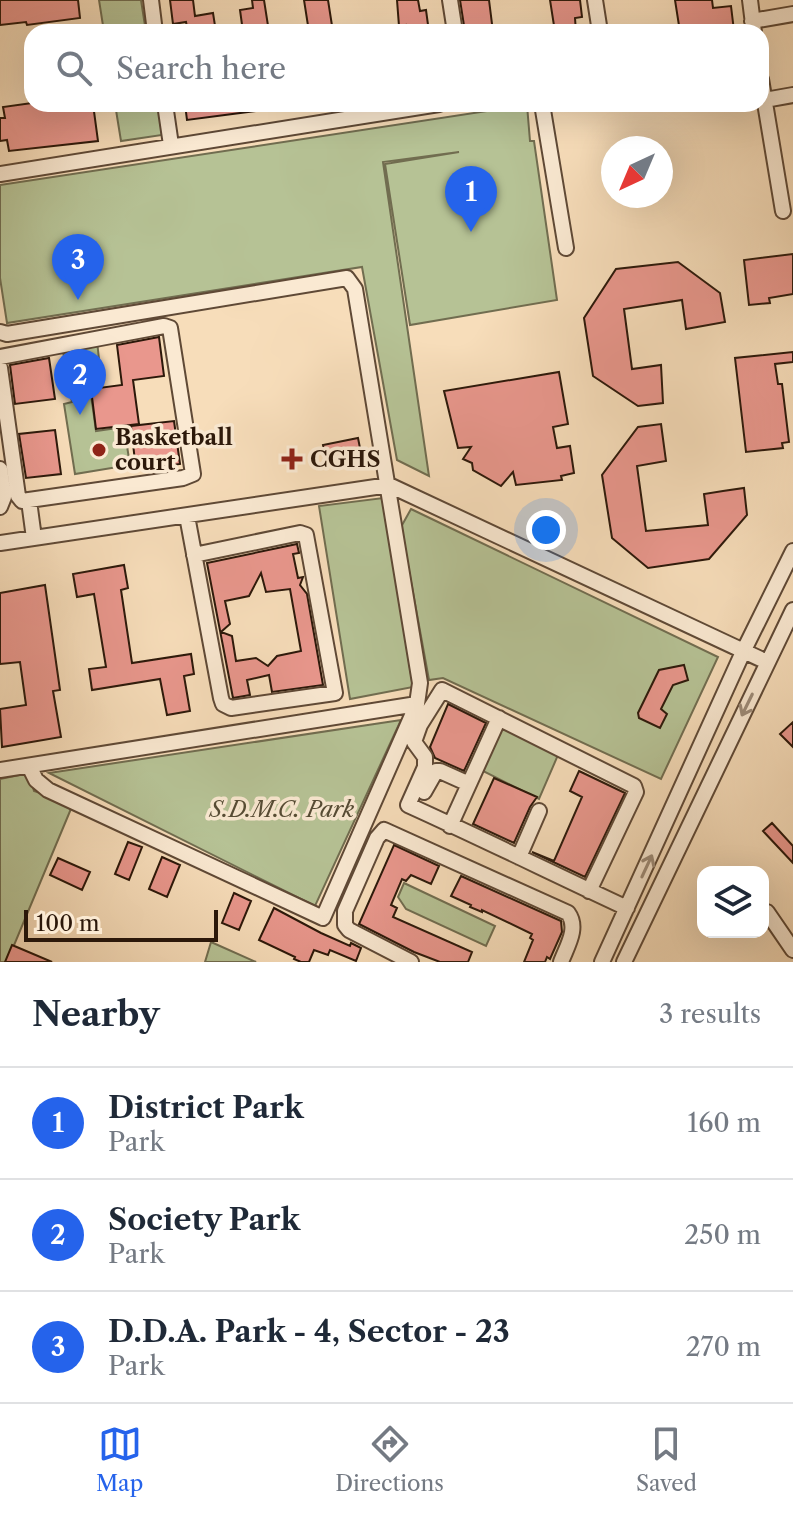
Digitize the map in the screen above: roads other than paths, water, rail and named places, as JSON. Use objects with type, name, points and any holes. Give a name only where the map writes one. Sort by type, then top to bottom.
[{"type":"street","points":[[151,0],[154,24]]},
{"type":"street","points":[[450,0],[454,24]]},
{"type":"street","points":[[595,0],[599,24]]},
{"type":"street","points":[[750,0],[753,24]]},
{"type":"street","points":[[762,24],[793,14]]},
{"type":"street","points":[[769,99],[793,95]]},
{"type":"street","points":[[166,112],[171,145]]},
{"type":"street","points":[[0,174],[387,112]]},
{"type":"street","points":[[543,112],[566,248]]},
{"type":"street","points":[[768,112],[786,180],[783,211]]},
{"type":"street","points":[[0,332],[7,334],[347,278],[355,289],[420,683],[417,704],[323,918],[48,790],[36,780],[29,766]]},
{"type":"street","points":[[0,357],[164,326],[172,330],[193,474],[22,501],[18,496],[0,368]]},
{"type":"street","points":[[0,469],[4,497],[0,507]]},
{"type":"street","points":[[0,543],[389,485],[767,662]]},
{"type":"street","points":[[29,501],[34,538]]},
{"type":"street","points":[[187,516],[194,555],[221,698],[225,706],[231,708],[336,692],[305,533],[194,555]]},
{"type":"street","points":[[602,962],[743,652],[793,551]]},
{"type":"street","points":[[624,962],[793,610]]},
{"type":"street","points":[[589,891],[636,792],[634,786],[442,690],[420,725],[414,742],[425,757],[425,767],[408,805],[450,826],[519,857],[589,891],[627,908]]},
{"type":"street","points":[[0,770],[417,704]]},
{"type":"street","points":[[450,826],[499,718]]},
{"type":"street","points":[[416,809],[436,771],[469,784]]},
{"type":"street","points":[[519,857],[539,811]]},
{"type":"street","points":[[411,962],[349,930],[345,925],[345,911],[377,838],[384,830],[568,913],[572,918],[572,935],[561,962]]},
{"type":"street","points":[[769,915],[793,950]]},
{"type":"place","name":"District Park","points":[[471,232]]},
{"type":"place","name":"D.D.A. Park - 4, Sector - 23","points":[[78,300]]},
{"type":"place","name":"Society Park","points":[[80,415]]},
{"type":"place","name":"Basketball court","points":[[99,450]]},
{"type":"place","name":"CGHS","points":[[292,459]]},
{"type":"park label","name":"S.D.M.C. Park","points":[[282,809]]}]
